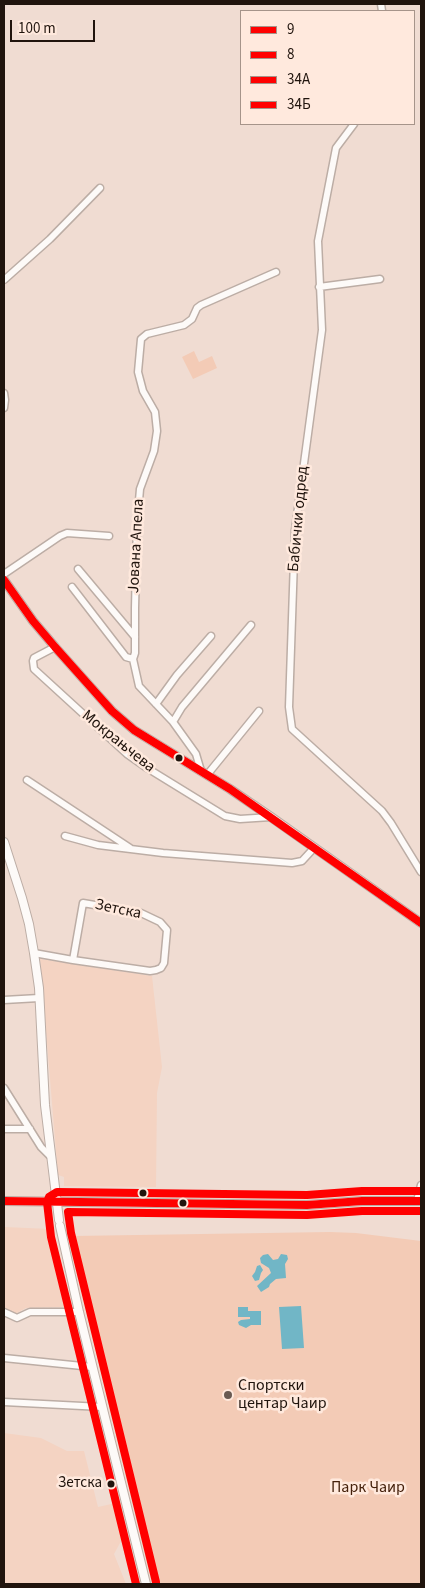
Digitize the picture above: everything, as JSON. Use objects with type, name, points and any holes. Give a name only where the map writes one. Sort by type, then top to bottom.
[{"type":"street","name":"Бабички одред","points":[[353,125],[336,148],[318,241],[322,330],[295,530],[288,707],[290,723],[296,734],[330,762],[382,811],[421,872]]},
{"type":"street","points":[[4,280],[50,239],[100,188]]},
{"type":"street","name":"Јована Апела","points":[[204,773],[196,754],[173,722],[139,686],[133,659],[135,653],[137,524],[140,489],[154,451],[157,430],[155,412],[143,391],[138,372],[142,340],[147,334],[184,325],[192,319],[201,304],[276,272]]},
{"type":"street","points":[[319,287],[380,279]]},
{"type":"street","points":[[4,394],[6,400],[4,408]]},
{"type":"street","points":[[4,574],[60,536],[75,533],[109,536]]},
{"type":"street","points":[[78,568],[135,637]]},
{"type":"street","name":"Мокрањчева","points":[[4,580],[33,621],[55,647],[112,711],[134,730],[271,817],[421,923]]},
{"type":"street","points":[[72,587],[126,657],[133,659]]},
{"type":"street","points":[[173,722],[182,707],[251,625]]},
{"type":"street","points":[[156,704],[177,675],[211,636]]},
{"type":"street","name":"Мокрањчева","points":[[55,647],[34,658],[32,661],[34,669],[127,754],[225,816],[240,819],[271,817]]},
{"type":"street","points":[[204,773],[259,711]]},
{"type":"street","points":[[27,780],[131,849]]},
{"type":"street","points":[[65,836],[98,845],[292,864],[302,861],[314,848]]},
{"type":"street","points":[[4,842],[22,898],[34,953],[39,998],[44,1105],[59,1223],[92,1367],[146,1584]]},
{"type":"street","name":"Зетска","points":[[34,953],[73,960],[150,971],[156,970],[161,968],[164,963],[167,930],[160,922],[141,913],[83,903],[73,960]]},
{"type":"street","points":[[4,1000],[39,998]]},
{"type":"street","points":[[4,1088],[41,1147],[51,1157]]},
{"type":"street","points":[[4,1129],[30,1129]]},
{"type":"street","points":[[4,1201],[307,1205],[362,1201],[419,1201],[421,1185]]},
{"type":"street","points":[[4,1312],[17,1318],[30,1312],[79,1312]]},
{"type":"street","points":[[4,1358],[92,1367]]},
{"type":"street","points":[[4,1402],[102,1407]]},
{"type":"shaded area","points":[[40,959],[152,976],[162,1067],[157,1093],[156,1187],[64,1186],[64,1177],[58,1175]]},
{"type":"shaded area","points":[[4,1227],[51,1229],[71,1307],[26,1308],[13,1315],[4,1310]]},
{"type":"shaded area","points":[[4,1433],[41,1438],[67,1451],[84,1451],[98,1507],[120,1502],[126,1532],[114,1554],[126,1584],[4,1584]]},
{"type":"green space","points":[[194,351],[199,362],[212,356],[217,368],[193,379],[182,357]]},
{"type":"green space","name":"Спортски центар Чаир","points":[[356,1233],[421,1241],[421,1584],[152,1584],[85,1306],[73,1236]]},
{"type":"water","points":[[268,1254],[273,1260],[278,1259],[281,1254],[287,1255],[288,1259],[285,1264],[286,1278],[276,1279],[261,1292],[257,1286],[271,1273],[269,1268],[261,1263],[260,1258]]},
{"type":"water","points":[[260,1265],[263,1270],[259,1280],[255,1281],[252,1276],[257,1266]]},
{"type":"water","points":[[301,1306],[304,1348],[282,1349],[279,1307]]},
{"type":"water","points":[[238,1307],[248,1307],[248,1311],[261,1311],[261,1325],[251,1325],[246,1328],[239,1325],[238,1322],[250,1319],[250,1317],[238,1317]]},
{"type":"transit line","name":"9","points":[[4,580],[33,621],[55,647],[112,711],[134,730],[230,789],[421,923]]},
{"type":"transit line","name":"34Б","points":[[136,1584],[51,1237],[47,1202],[49,1197],[57,1192],[307,1195],[362,1191],[421,1191]]},
{"type":"transit line","name":"8","points":[[4,1201],[307,1205],[362,1201],[421,1201]]},
{"type":"transit line","name":"34А","points":[[156,1582],[71,1233],[68,1212],[307,1215],[362,1211],[421,1211]]},
{"type":"place","name":"Спортски центар Чаир","points":[[228,1395]]},
{"type":"place","name":"Зетска","points":[[111,1484]]},
{"type":"park label","name":"Парк Чаир","points":[[368,1488]]}]
